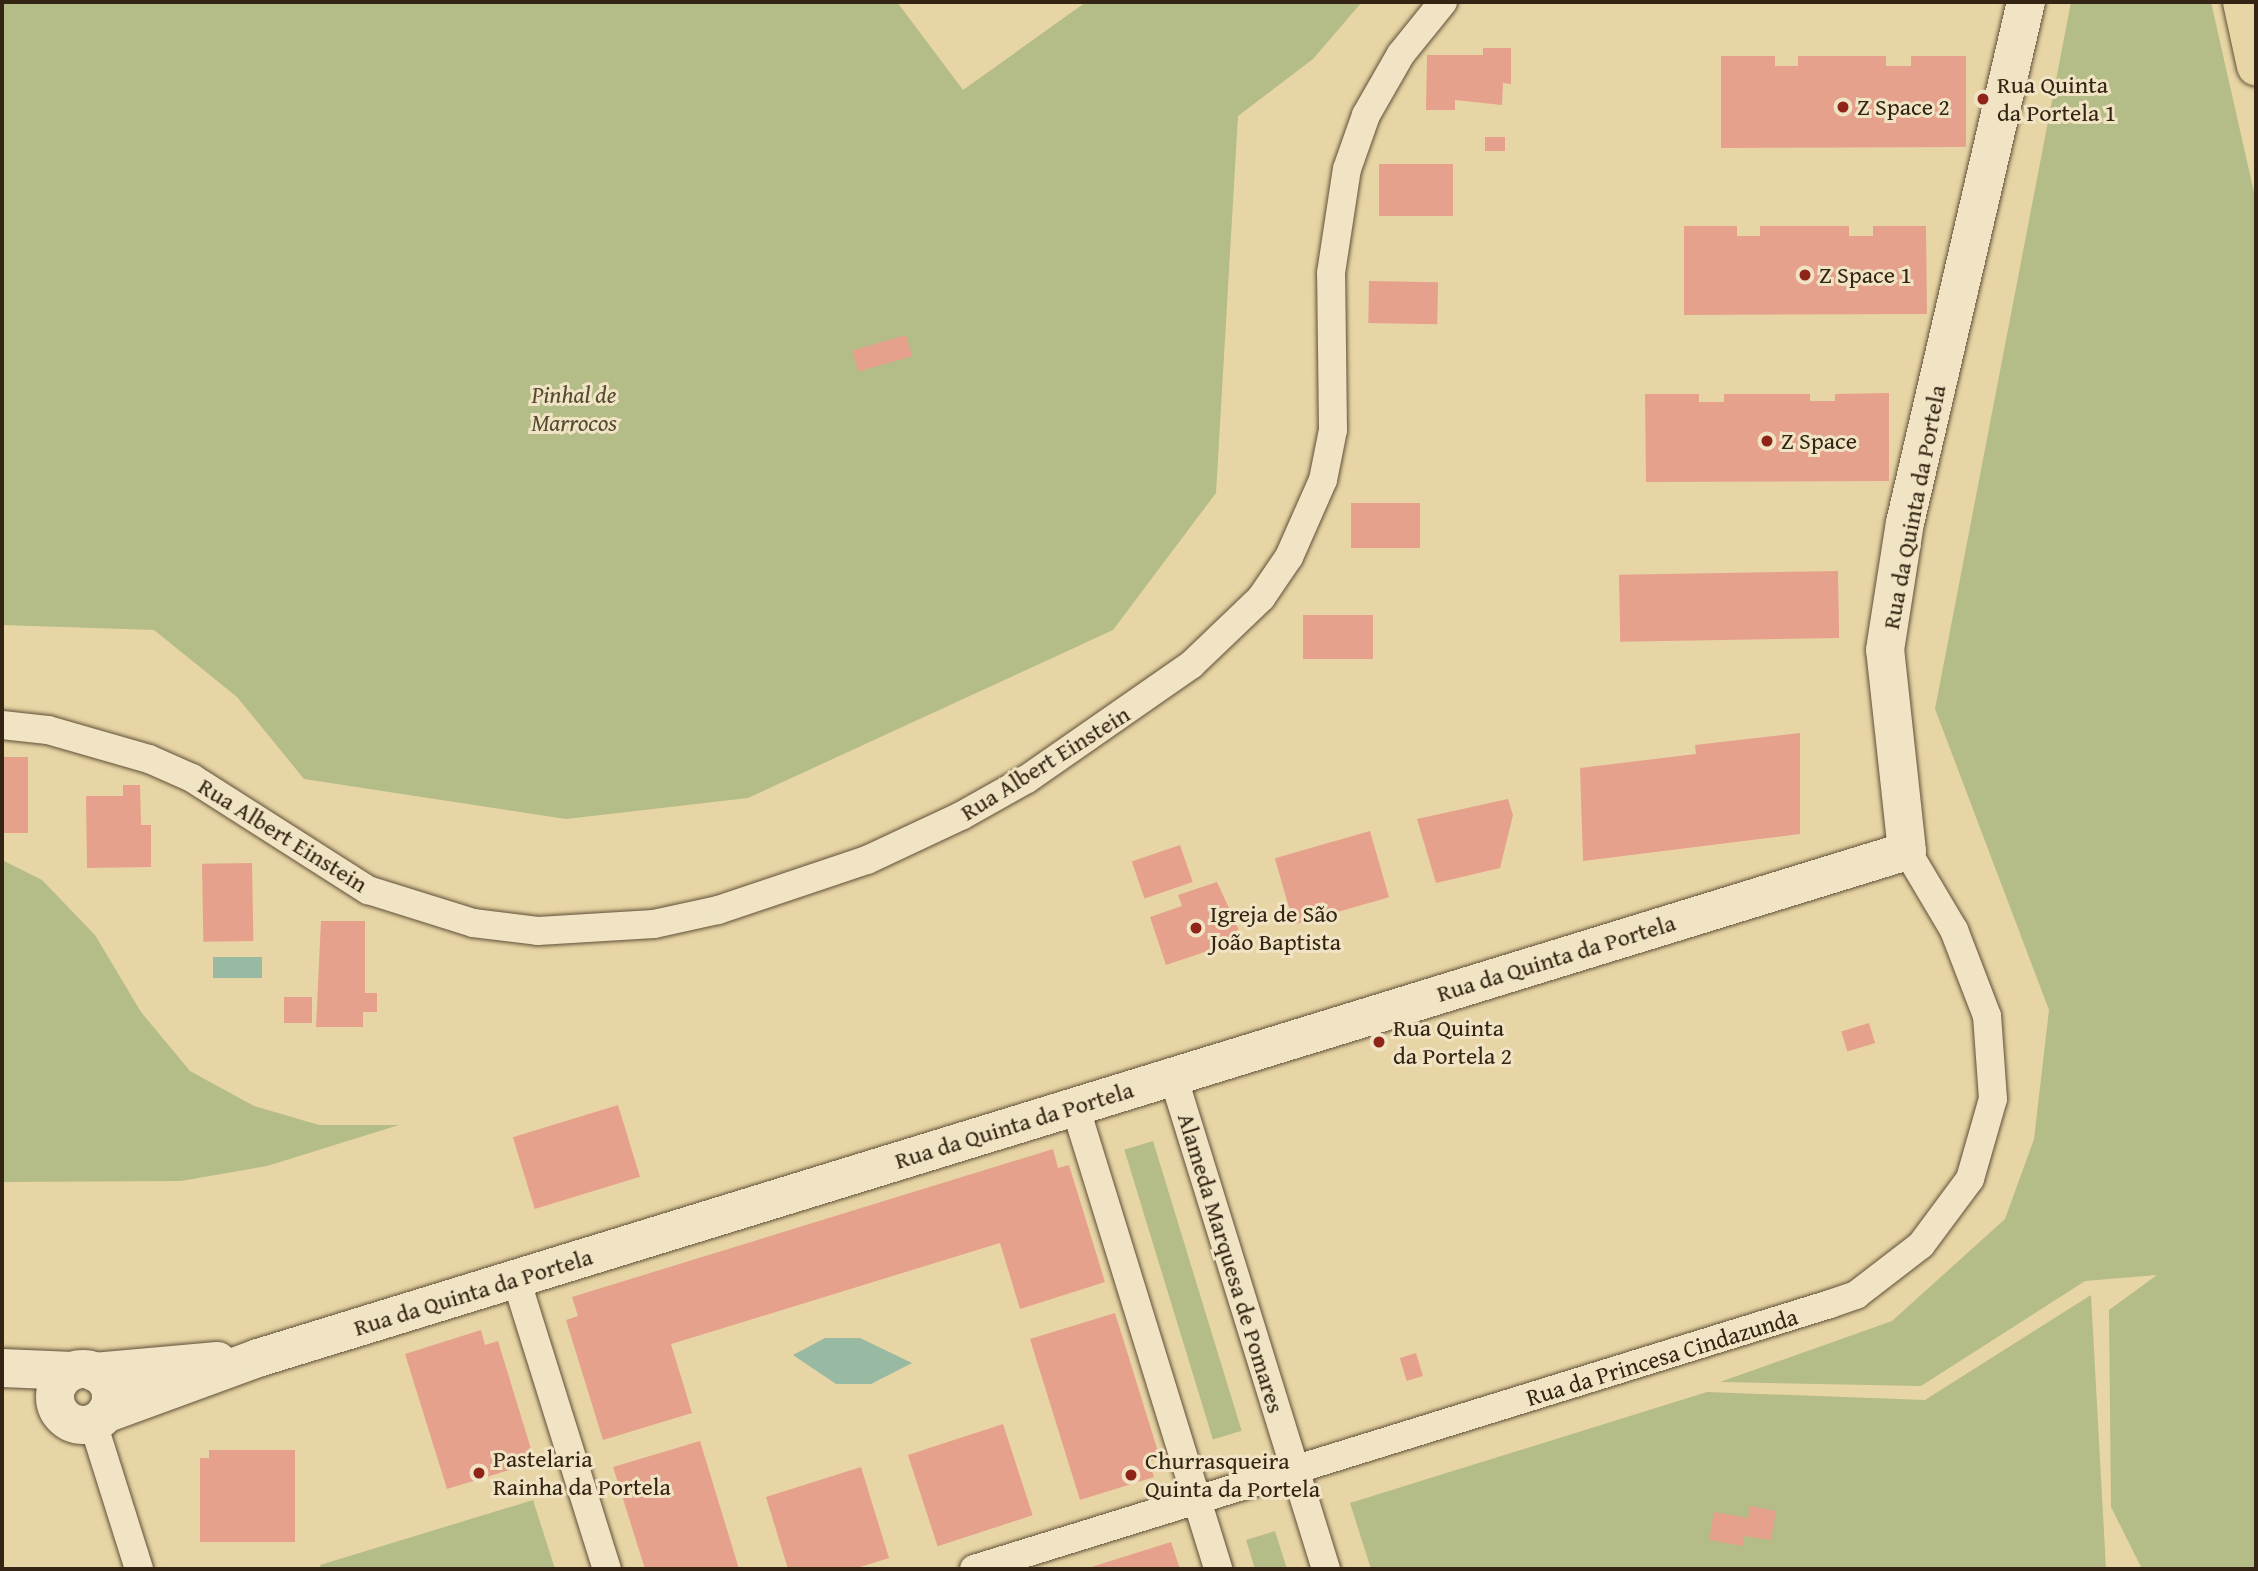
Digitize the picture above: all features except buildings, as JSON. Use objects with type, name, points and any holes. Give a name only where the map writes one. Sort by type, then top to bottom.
[{"type":"main road","points":[[2242,2],[2256,66]]},
{"type":"street","name":"Rua Albert Einstein","points":[[2,725],[48,730],[149,759],[192,778],[368,890],[473,923],[538,931],[654,924],[718,910],[867,860],[961,816],[1027,779],[1191,665],[1261,598],[1289,556],[1323,480],[1333,430],[1331,273],[1347,169],[1366,115],[1401,54],[1443,2]]},
{"type":"street","name":"Rua da Quinta da Portela","points":[[99,1419],[258,1358],[1907,851],[1885,650],[1905,523],[2026,2]]},
{"type":"street","name":"Rua da Princesa Cindazunda","points":[[974,1569],[1843,1300],[1921,1245],[1970,1180],[1993,1099],[1987,1016],[1954,930],[1907,851]]},
{"type":"street","name":"Alameda Marquesa de Pomares","points":[[1173,1076],[1326,1569]]},
{"type":"street","points":[[1075,1106],[1218,1569]]},
{"type":"street","points":[[516,1279],[607,1569]]},
{"type":"street","name":"Rua da Quinta da Portela","points":[[2,1368],[83,1371],[258,1358]]},
{"type":"street","points":[[57,1408],[56,1390],[83,1371],[110,1391],[99,1419],[138,1569]]},
{"type":"street","points":[[2,1379],[57,1408],[76,1424],[99,1419]]},
{"type":"green space","name":"Pinhal de Marrocos","points":[[2,2],[897,2],[963,90],[1086,2],[1362,2],[1313,59],[1238,116],[1216,493],[1113,630],[748,798],[566,819],[304,779],[237,697],[154,630],[2,625]]},
{"type":"green space","points":[[2071,2],[2211,2],[2256,201],[2256,1569],[2142,1569],[2111,1507],[2109,1310],[2157,1275],[2085,1281],[1921,1386],[1720,1382],[1892,1321],[2005,1219],[2034,1139],[2049,1010],[1935,709]]},
{"type":"green space","points":[[2,860],[42,880],[95,935],[141,1012],[190,1071],[254,1106],[319,1125],[399,1125],[267,1166],[181,1181],[2,1182]]},
{"type":"green space","points":[[1153,1141],[1242,1431],[1213,1440],[1124,1150]]},
{"type":"green space","points":[[2091,1295],[2106,1569],[1371,1569],[1350,1503],[1707,1392],[1925,1400]]},
{"type":"green space","points":[[533,1500],[555,1569],[321,1569],[320,1565]]},
{"type":"green space","points":[[1275,1531],[1287,1569],[1255,1569],[1246,1540]]},
{"type":"shaded area","points":[[213,957],[262,957],[262,978],[213,978]]},
{"type":"shaded area","points":[[825,1338],[860,1338],[912,1363],[871,1384],[836,1384],[793,1355]]},
{"type":"place","name":"Rua Quinta da Portela 1","points":[[1983,99]]},
{"type":"place","name":"Z Space 2","points":[[1843,107]]},
{"type":"place","name":"Z Space 1","points":[[1805,275]]},
{"type":"place","name":"Z Space","points":[[1767,441]]},
{"type":"place","name":"Igreja de São João Baptista","points":[[1196,928]]},
{"type":"place","name":"Rua Quinta da Portela 2","points":[[1379,1042]]},
{"type":"place","name":"Pastelaria Rainha da Portela","points":[[479,1473]]},
{"type":"place","name":"Churrasqueira Quinta da Portela","points":[[1131,1475]]}]
